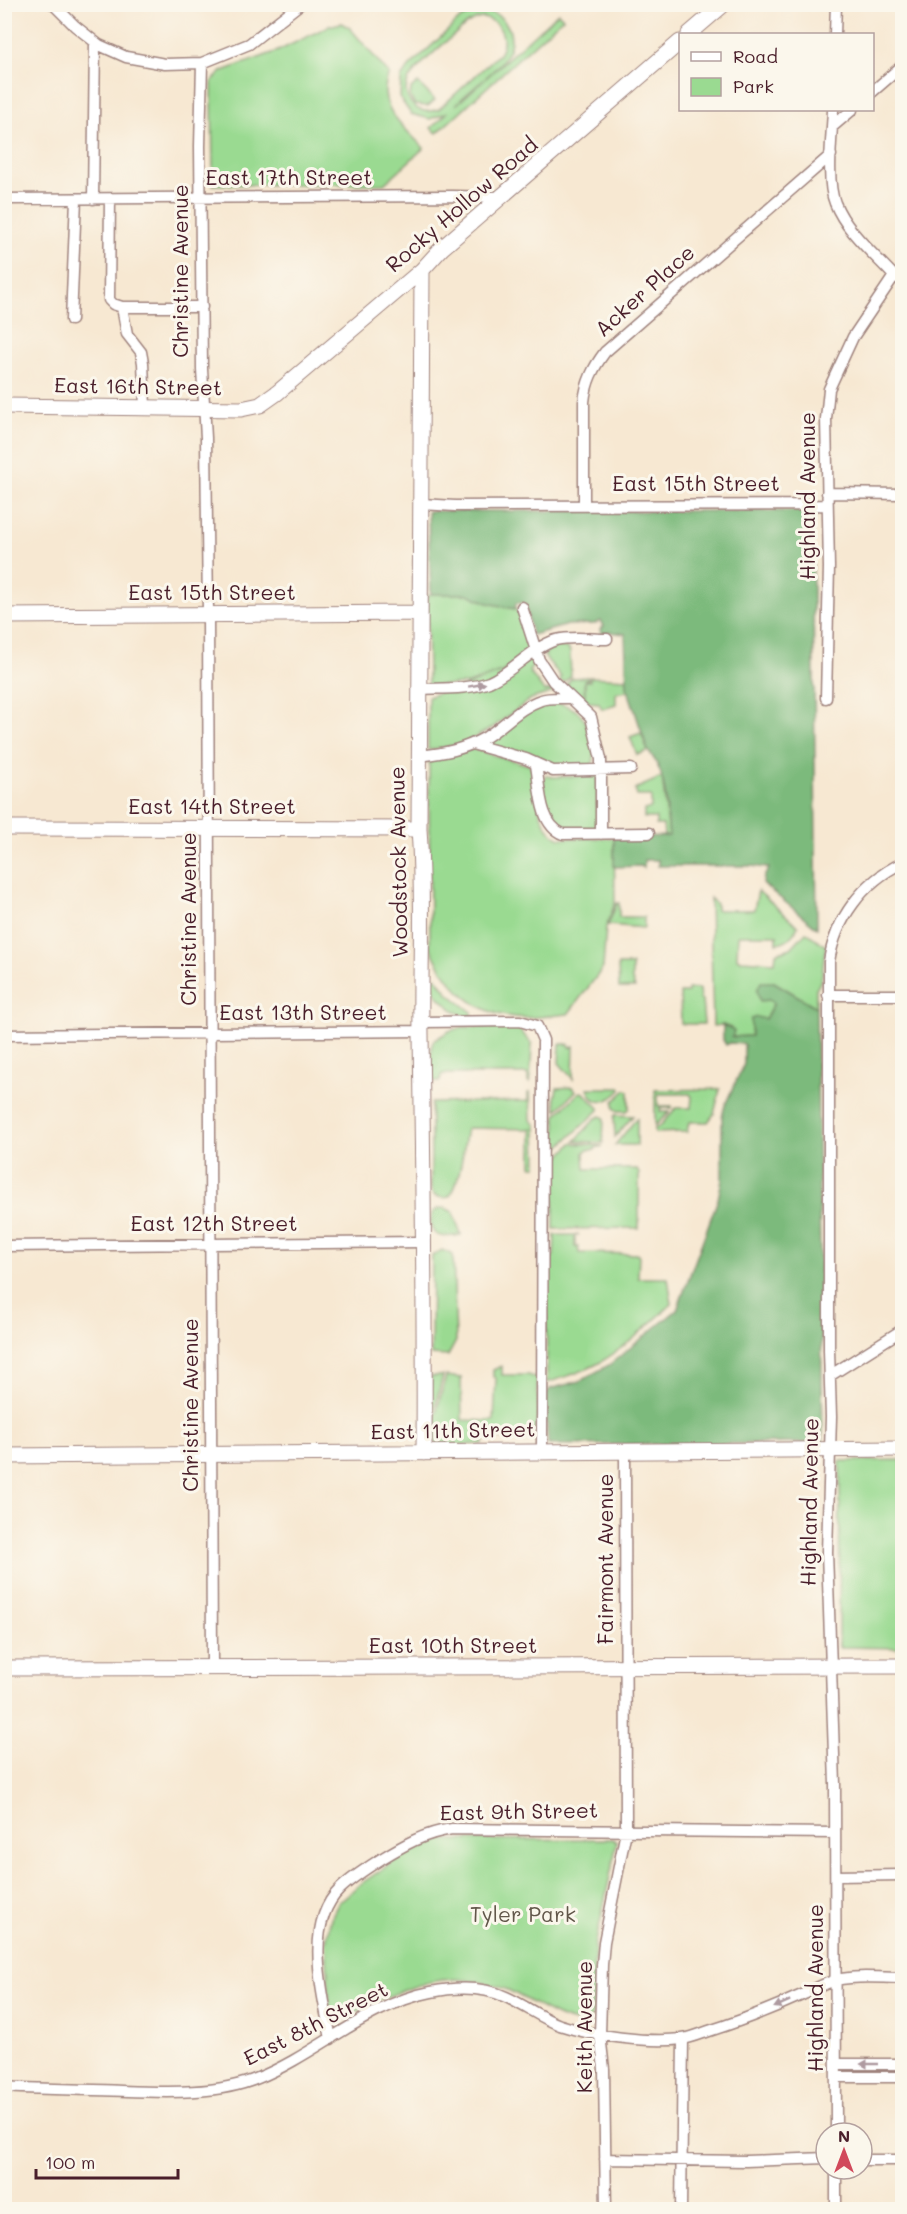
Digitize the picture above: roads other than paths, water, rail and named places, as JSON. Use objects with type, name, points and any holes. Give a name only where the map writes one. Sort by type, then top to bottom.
[{"type":"street","points":[[53,4],[95,42],[126,57],[165,64],[202,63],[249,44],[300,4]]},
{"type":"street","points":[[835,33],[836,4]]},
{"type":"street","points":[[690,33],[715,8]]},
{"type":"street","points":[[93,199],[95,42]]},
{"type":"street","name":"Rocky Hollow Road","points":[[269,398],[422,270],[442,248],[679,44]]},
{"type":"street","name":"Christine Avenue","points":[[202,63],[200,198],[208,614],[212,1667]]},
{"type":"street","points":[[874,91],[903,66]]},
{"type":"street","points":[[833,111],[831,180],[834,202],[851,229],[898,278]]},
{"type":"street","points":[[832,127],[851,111]]},
{"type":"street","name":"Acker Place","points":[[584,506],[584,402],[585,390],[592,369],[605,352],[831,154]]},
{"type":"street","name":"East 17th Street","points":[[4,199],[503,197]]},
{"type":"street","points":[[71,320],[76,199]]},
{"type":"street","points":[[110,199],[109,300],[122,307],[201,307]]},
{"type":"street","name":"Woodstock Avenue","points":[[422,270],[419,829],[425,1284],[424,1453]]},
{"type":"street","name":"Highland Avenue","points":[[826,698],[829,567],[826,419],[829,389],[854,337],[898,278]]},
{"type":"street","points":[[122,307],[127,334],[141,352],[145,407]]},
{"type":"street","name":"East 16th Street","points":[[4,406],[240,409],[260,405],[269,398]]},
{"type":"street","points":[[827,493],[903,494]]},
{"type":"street","name":"East 15th Street","points":[[421,504],[827,505]]},
{"type":"street","points":[[522,607],[536,652],[553,681],[591,717],[602,770],[601,834]]},
{"type":"street","name":"East 15th Street","points":[[4,616],[420,613]]},
{"type":"street","points":[[419,689],[487,683],[504,675],[545,644],[558,639],[608,639]]},
{"type":"street","points":[[419,756],[448,753],[472,744],[525,707],[543,699],[569,698]]},
{"type":"street","points":[[472,744],[525,759],[553,771],[631,769]]},
{"type":"street","points":[[536,765],[546,818],[556,832],[563,834],[649,834]]},
{"type":"street","name":"East 14th Street","points":[[4,828],[419,829]]},
{"type":"street","name":"Highland Avenue","points":[[836,2121],[835,1784],[827,1562],[831,1375],[829,1350],[829,962],[835,935],[844,915],[857,898],[880,876],[903,863]]},
{"type":"street","points":[[828,995],[903,995]]},
{"type":"street","name":"East 13th Street","points":[[4,1035],[210,1033],[520,1021],[537,1026],[543,1040],[542,1451]]},
{"type":"street","name":"East 12th Street","points":[[4,1246],[423,1242]]},
{"type":"street","points":[[831,1375],[903,1330]]},
{"type":"street","name":"East 11th Street","points":[[4,1456],[903,1449]]},
{"type":"street","name":"Fairmont Avenue","points":[[625,1451],[626,1666]]},
{"type":"street","name":"Keith Avenue","points":[[606,2210],[604,2069],[600,2034],[604,1942],[626,1831],[626,1666]]},
{"type":"street","name":"East 10th Street","points":[[4,1668],[903,1666]]},
{"type":"street","name":"East 9th Street","points":[[331,2039],[319,1972],[318,1940],[327,1908],[339,1890],[371,1865],[414,1839],[433,1832],[452,1829],[835,1833]]},
{"type":"street","points":[[836,1876],[903,1875]]},
{"type":"street","points":[[681,2210],[680,2124],[683,2039],[761,2013],[835,1980],[903,1978]]},
{"type":"street","name":"East 8th Street","points":[[4,2087],[50,2090],[211,2090],[240,2085],[258,2078],[331,2039],[372,2014],[428,1992],[457,1988],[486,1990],[558,2024],[600,2034],[683,2039]]},
{"type":"street","points":[[836,2064],[903,2064]]},
{"type":"street","points":[[836,2077],[903,2077]]},
{"type":"street","points":[[605,2158],[746,2161],[814,2158]]},
{"type":"street","points":[[874,2160],[903,2160]]},
{"type":"street","points":[[836,2181],[836,2210]]},
{"type":"park label","name":"Tyler Park","points":[[523,1915]]}]
